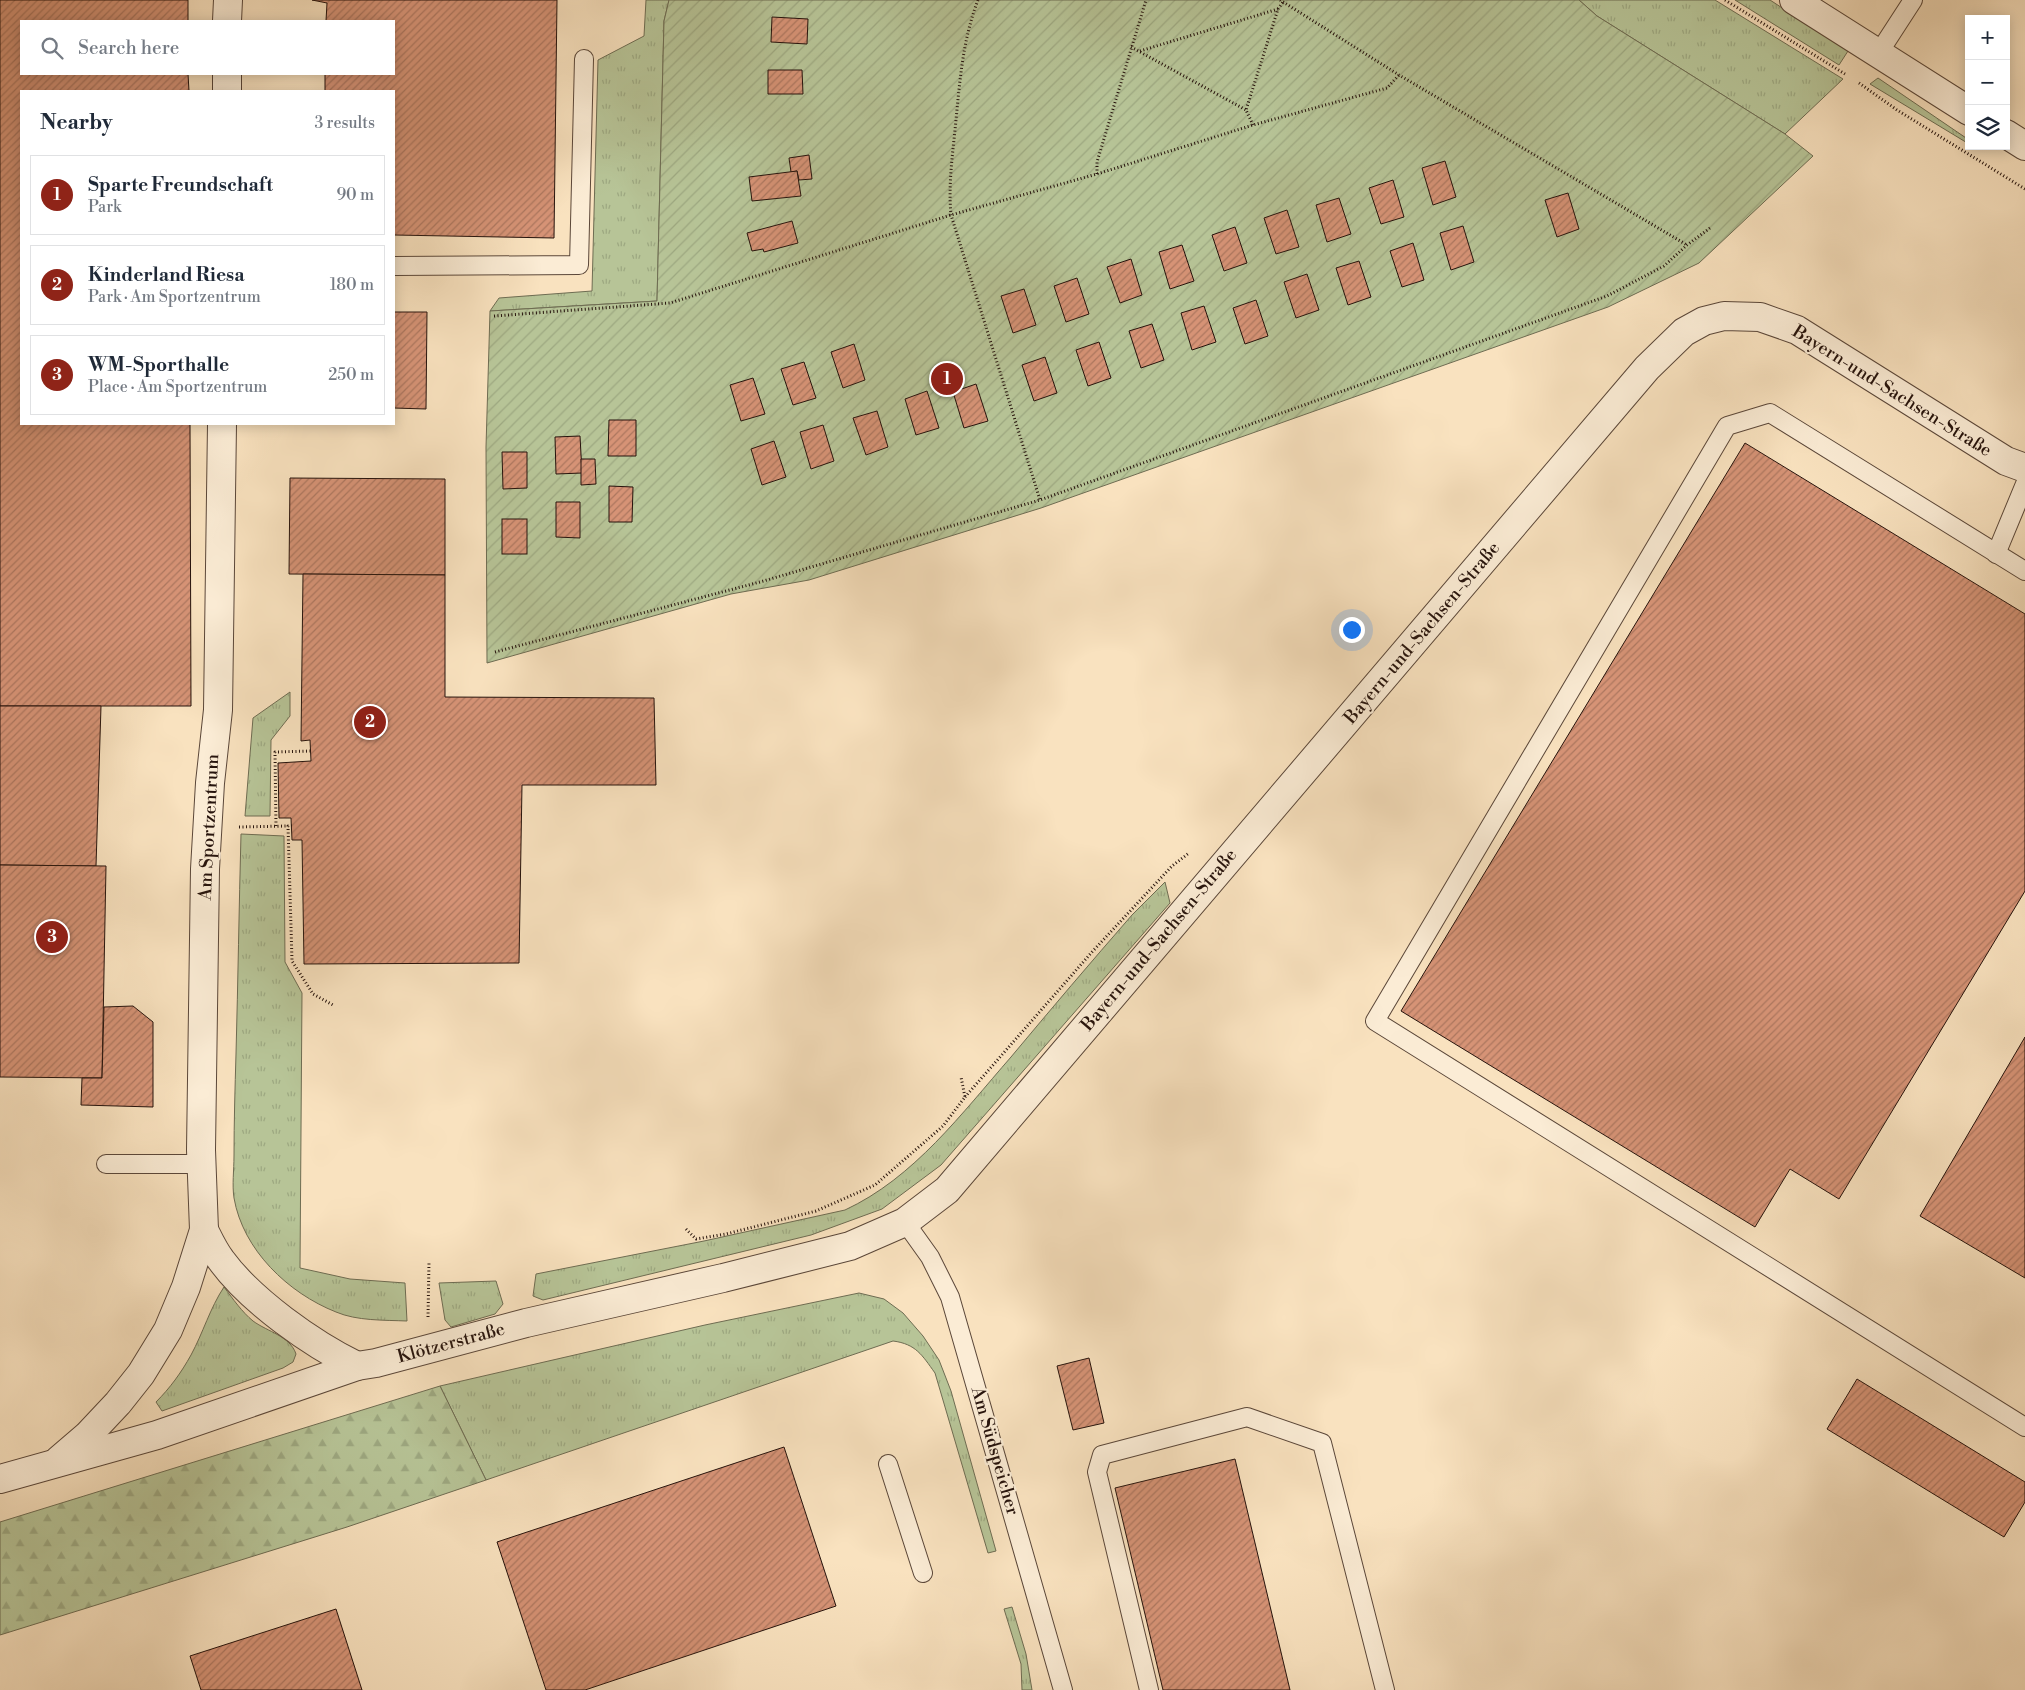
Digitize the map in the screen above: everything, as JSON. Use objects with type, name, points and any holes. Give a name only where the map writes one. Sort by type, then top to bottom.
[{"type":"street","points":[[228,0],[228,20]]},
{"type":"street","points":[[1794,0],[1965,108]]},
{"type":"street","points":[[227,75],[227,90]]},
{"type":"street","points":[[2010,137],[2025,146]]},
{"type":"street","name":"Bayern-und-Sachsen-Straße","points":[[905,1222],[947,1190],[1647,368],[1684,332],[1704,321],[1724,316],[1760,317],[1797,330],[2006,462],[2025,468]]},
{"type":"street","name":"Am Sportzentrum","points":[[54,1465],[118,1403],[141,1374],[168,1330],[186,1287],[204,1230],[202,1164],[205,869],[210,783],[218,710],[222,425]]},
{"type":"street","name":"Klötzerstraße","points":[[0,1479],[157,1435],[357,1366],[526,1323],[723,1278],[850,1246],[905,1222]]},
{"type":"street","name":"Am Sportzentrum","points":[[204,1230],[220,1260],[260,1301],[330,1353],[357,1366]]},
{"type":"lane","points":[[1878,54],[1913,0]]},
{"type":"lane","points":[[395,266],[579,265],[584,59]]},
{"type":"lane","points":[[2025,571],[1770,413],[1727,426],[1375,1021],[2025,1427]]},
{"type":"lane","points":[[1996,554],[2025,484]]},
{"type":"lane","points":[[106,1164],[202,1164]]},
{"type":"lane","name":"Am Südspeicher","points":[[905,1222],[930,1257],[950,1297],[1063,1690]]},
{"type":"lane","points":[[1149,1690],[1097,1472],[1102,1455],[1247,1417],[1322,1443],[1385,1690]]},
{"type":"lane","points":[[888,1464],[923,1573]]},
{"type":"path","points":[[978,0],[963,52],[949,188],[951,215],[1040,500]]},
{"type":"path","points":[[1097,174],[1097,162],[1146,0]]},
{"type":"path","points":[[1725,0],[1847,76]]},
{"type":"path","points":[[1246,110],[1282,1],[1399,75],[1688,245]]},
{"type":"path","points":[[1140,51],[1278,9]]},
{"type":"path","points":[[1131,47],[1246,110],[1253,125]]},
{"type":"path","points":[[494,316],[670,304],[951,215],[1097,174],[1253,125],[1386,88],[1399,75]]},
{"type":"path","points":[[1855,80],[1897,110],[2025,188]]},
{"type":"path","points":[[495,652],[760,582],[1040,500],[1607,296],[1664,266],[1710,228]]},
{"type":"path","points":[[276,826],[275,752],[311,751]]},
{"type":"path","points":[[246,826],[290,826],[292,961],[313,994],[333,1005]]},
{"type":"path","points":[[686,1230],[696,1239],[726,1234],[816,1211],[876,1185],[943,1126],[965,1097],[1172,866],[1194,849]]},
{"type":"path","points":[[961,1077],[965,1097]]},
{"type":"path","points":[[428,1262],[428,1322],[435,1347]]},
{"type":"green space","points":[[646,0],[669,0],[664,21],[657,301],[490,311],[499,298],[592,291],[598,60],[644,36]]},
{"type":"green space","points":[[669,0],[1579,0],[1597,16],[1785,134],[1813,156],[1699,263],[1608,307],[1041,508],[809,580],[731,594],[487,663],[486,447],[490,311],[657,301],[664,21]]},
{"type":"green space","points":[[1579,0],[1715,0],[1843,79],[1785,134],[1597,16]]},
{"type":"green space","points":[[1735,0],[1770,0],[1848,51],[1839,65]]},
{"type":"green space","points":[[1878,78],[1965,137],[1965,142],[1870,84]]},
{"type":"green space","points":[[290,692],[290,716],[271,740],[270,816],[245,816],[253,718]]},
{"type":"green space","points":[[241,834],[284,836],[285,962],[302,993],[300,1268],[350,1279],[405,1283],[407,1321],[371,1320],[353,1317],[318,1304],[285,1281],[270,1267],[247,1235],[239,1217],[234,1198],[233,1183]]},
{"type":"green space","points":[[1165,882],[1170,903],[941,1165],[882,1209],[811,1235],[543,1300],[533,1296],[536,1274],[704,1241],[845,1210],[870,1197],[915,1162],[955,1122],[1132,915]]},
{"type":"green space","points":[[496,1281],[503,1304],[495,1314],[451,1327],[445,1320],[439,1283]]},
{"type":"green space","points":[[224,1287],[253,1321],[289,1343],[296,1354],[293,1362],[283,1368],[162,1411],[156,1402],[171,1386],[187,1362]]},
{"type":"green space","points":[[859,1293],[884,1299],[903,1313],[923,1336],[939,1360],[951,1391],[996,1551],[988,1553],[935,1373],[918,1351],[901,1342],[893,1341],[486,1480],[440,1386],[705,1325]]},
{"type":"green space","points":[[440,1386],[486,1480],[347,1527],[0,1635],[0,1522]]},
{"type":"green space","points":[[1012,1607],[1026,1654],[1032,1690],[1022,1690],[1021,1664],[1004,1609]]},
{"type":"building","points":[[0,0],[188,0],[188,20],[20,20],[20,75],[188,75],[189,90],[20,90],[20,425],[190,425],[191,706],[0,706]]},
{"type":"building","points":[[312,0],[557,0],[554,238],[395,235],[395,90],[325,90],[325,75],[395,75],[395,20],[326,20],[327,3]]},
{"type":"building","points":[[772,17],[808,19],[807,44],[771,42]]},
{"type":"building","points":[[768,70],[802,70],[803,94],[768,94]]},
{"type":"building","points":[[809,155],[812,179],[799,180],[797,171],[791,172],[789,158]]},
{"type":"building","points":[[1445,161],[1456,197],[1433,205],[1422,168]]},
{"type":"building","points":[[797,171],[801,196],[752,201],[749,177]]},
{"type":"building","points":[[1393,180],[1404,217],[1381,224],[1369,188]]},
{"type":"building","points":[[1568,193],[1579,229],[1557,237],[1545,200]]},
{"type":"building","points":[[1339,198],[1351,234],[1327,242],[1316,205]]},
{"type":"building","points":[[1287,210],[1299,247],[1276,254],[1264,218]]},
{"type":"building","points":[[792,221],[798,243],[764,252],[763,249],[752,251],[747,233]]},
{"type":"building","points":[[1463,226],[1474,262],[1451,270],[1440,233]]},
{"type":"building","points":[[1235,227],[1247,263],[1224,271],[1212,235]]},
{"type":"building","points":[[1413,243],[1424,280],[1402,287],[1390,251]]},
{"type":"building","points":[[1182,245],[1194,281],[1170,289],[1159,252]]},
{"type":"building","points":[[1131,259],[1142,295],[1120,303],[1107,267]]},
{"type":"building","points":[[1359,261],[1371,297],[1348,305],[1336,268]]},
{"type":"building","points":[[1307,274],[1319,310],[1296,318],[1284,282]]},
{"type":"building","points":[[1077,278],[1089,314],[1066,322],[1054,286]]},
{"type":"building","points":[[1024,289],[1036,325],[1013,333],[1001,296]]},
{"type":"building","points":[[1256,300],[1268,336],[1245,344],[1233,308]]},
{"type":"building","points":[[1204,306],[1216,342],[1192,350],[1181,313]]},
{"type":"building","points":[[395,312],[427,312],[426,409],[395,408]]},
{"type":"building","points":[[1152,324],[1164,360],[1141,368],[1129,331]]},
{"type":"building","points":[[1099,342],[1111,378],[1088,386],[1076,350]]},
{"type":"building","points":[[854,344],[865,380],[843,388],[831,352]]},
{"type":"building","points":[[1045,357],[1057,393],[1034,401],[1022,365]]},
{"type":"building","points":[[804,362],[816,398],[793,405],[781,369]]},
{"type":"building","points":[[753,378],[765,414],[741,421],[730,385]]},
{"type":"building","points":[[976,384],[988,421],[964,428],[953,392]]},
{"type":"building","points":[[927,391],[939,428],[916,435],[905,399]]},
{"type":"building","points":[[877,411],[888,447],[866,455],[853,418]]},
{"type":"building","points":[[609,420],[636,420],[636,456],[608,456]]},
{"type":"building","points":[[823,425],[834,461],[811,469],[800,432]]},
{"type":"building","points":[[580,436],[582,473],[556,474],[555,437]]},
{"type":"building","points":[[774,441],[786,477],[762,485],[751,449]]},
{"type":"building","points":[[1745,443],[2025,614],[2025,891],[1839,1199],[1790,1169],[1755,1227],[1401,1011]]},
{"type":"building","points":[[502,452],[527,452],[527,488],[503,489]]},
{"type":"building","points":[[581,459],[595,459],[596,484],[581,485]]},
{"type":"building","points":[[290,478],[445,479],[445,575],[289,574]]},
{"type":"building","points":[[609,486],[633,487],[632,522],[609,522]]},
{"type":"building","points":[[556,502],[580,502],[580,538],[556,537]]},
{"type":"building","points":[[502,519],[527,519],[527,554],[502,554]]},
{"type":"building","points":[[303,574],[445,575],[445,697],[654,698],[656,785],[522,785],[519,963],[304,964],[302,840],[292,840],[291,818],[279,818],[278,763],[311,761],[310,740],[301,741]]},
{"type":"building","points":[[0,706],[101,706],[96,866],[0,865]]},
{"type":"building","points":[[0,865],[106,866],[102,1078],[0,1077]]},
{"type":"building","points":[[133,1006],[153,1022],[153,1107],[81,1105],[82,1078],[102,1078],[104,1007]]},
{"type":"building","points":[[2025,1037],[2025,1278],[1920,1216]]},
{"type":"building","points":[[1089,1358],[1104,1423],[1073,1430],[1057,1366]]},
{"type":"building","points":[[1857,1379],[2025,1482],[2025,1502],[2004,1537],[1827,1429]]},
{"type":"building","points":[[784,1447],[836,1606],[585,1690],[546,1690],[497,1542]]},
{"type":"building","points":[[1235,1459],[1290,1690],[1163,1690],[1115,1488]]},
{"type":"building","points":[[336,1609],[362,1690],[201,1690],[190,1656]]},
{"type":"place","name":"Sparte Freundschaft","points":[[947,379]]},
{"type":"place","name":"Kinderland Riesa","points":[[370,722]]},
{"type":"place","name":"WM-Sporthalle","points":[[52,937]]}]
